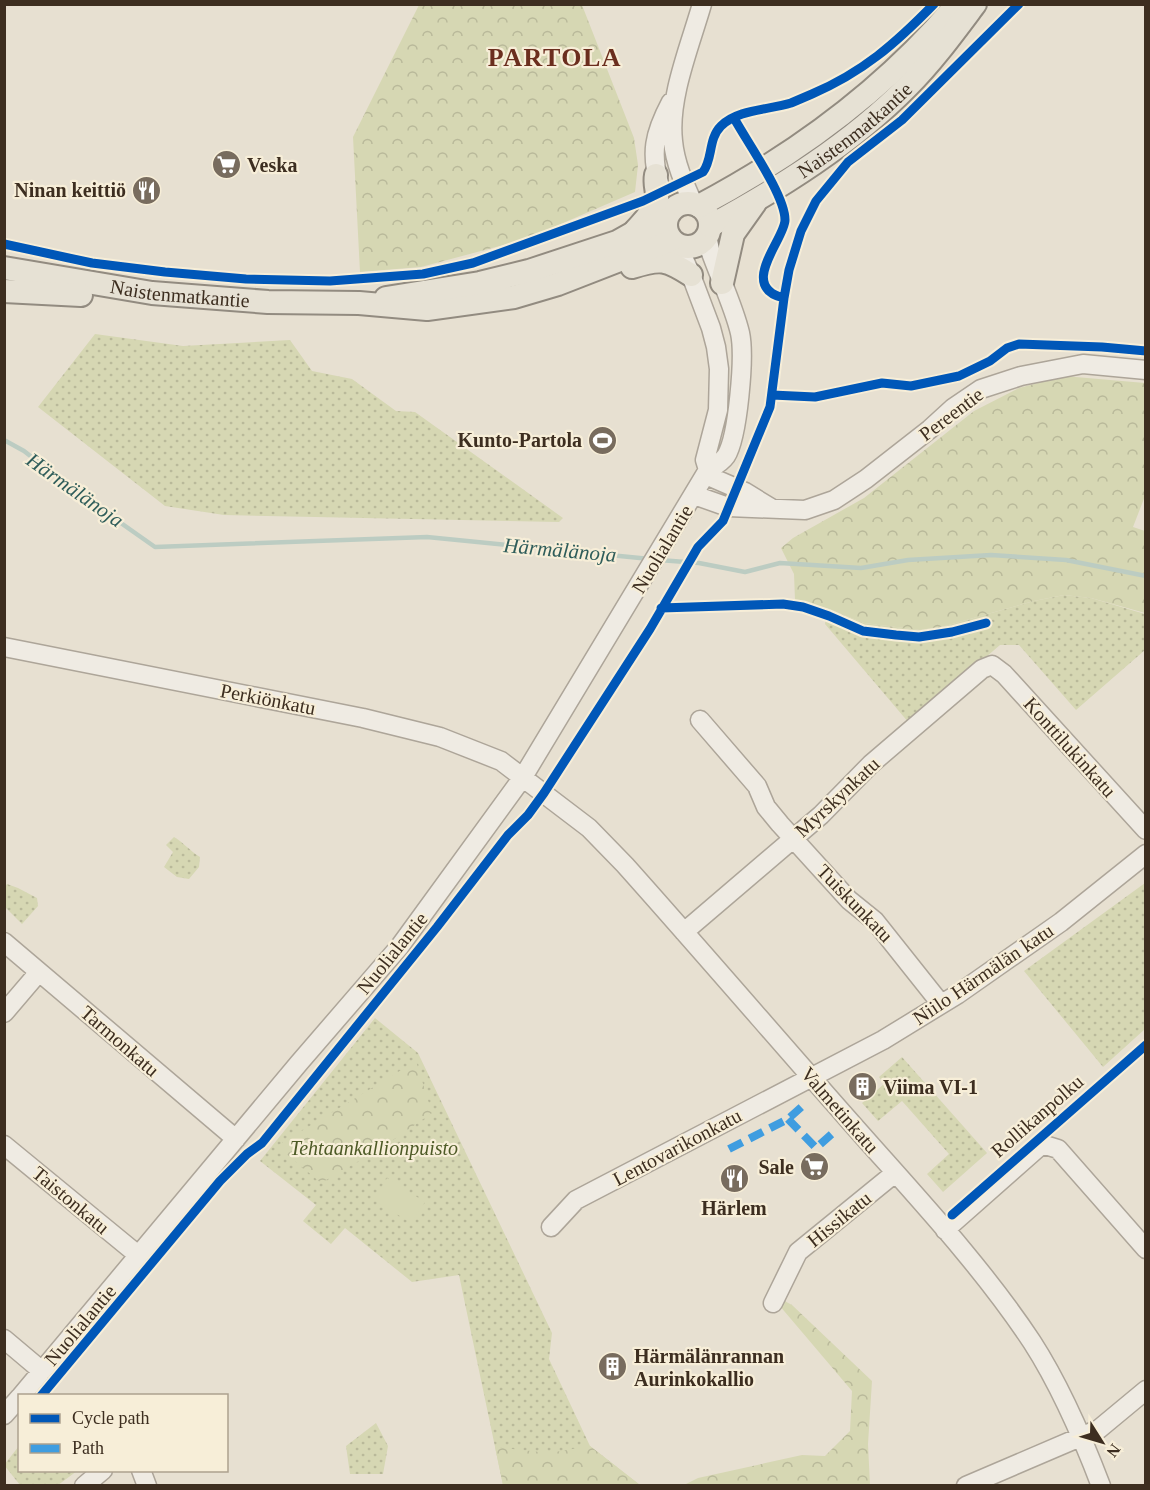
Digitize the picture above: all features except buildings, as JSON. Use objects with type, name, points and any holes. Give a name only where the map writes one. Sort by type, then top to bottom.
[{"type":"main road","name":"Naistenmatkantie","points":[[692,198],[694,189],[708,190],[775,153],[786,156],[848,112],[901,66],[957,4]]},
{"type":"main road","name":"Naistenmatkantie","points":[[708,231],[827,153],[907,86],[975,4]]},
{"type":"main road","points":[[633,233],[652,211],[657,198],[654,184],[656,175]]},
{"type":"main road","points":[[692,198],[708,216],[708,231],[703,242],[690,247],[671,229],[679,204],[692,198]]},
{"type":"main road","points":[[722,283],[733,234],[758,200]]},
{"type":"main road","name":"Naistenmatkantie","points":[[359,303],[425,290],[480,283],[529,271],[618,242],[633,233],[671,229]]},
{"type":"main road","name":"Naistenmatkantie","points":[[4,268],[127,290],[268,302],[359,303],[427,309],[514,297],[558,284],[593,271],[671,229]]},
{"type":"main road","points":[[593,271],[611,274],[658,259],[673,264],[691,275]]},
{"type":"main road","points":[[4,291],[104,296],[127,290]]},
{"type":"street","points":[[692,198],[672,139],[677,90],[702,4]]},
{"type":"street","name":"Nuolialantie","points":[[677,90],[660,122],[654,154],[656,175],[671,229],[711,328],[719,369],[718,410],[705,460],[707,473]]},
{"type":"street","name":"Nuolialantie","points":[[22,1394],[400,946],[523,777],[707,473],[728,453],[740,395],[742,363],[740,332],[710,250],[708,231]]},
{"type":"street","name":"Pereentie","points":[[694,495],[728,507],[805,510],[834,500],[866,479],[953,408],[981,389],[1021,376],[1083,364],[1146,370]]},
{"type":"street","points":[[707,473],[745,492],[773,510]]},
{"type":"street","name":"Perkiönkatu","points":[[4,647],[363,718],[440,737],[501,761],[523,777]]},
{"type":"street","name":"Konttilukinkatu","points":[[992,665],[1004,674],[1146,830]]},
{"type":"street","name":"Myrskynkatu","points":[[684,932],[821,815],[871,764],[982,669],[992,665]]},
{"type":"street","name":"Tuiskunkatu","points":[[700,720],[757,786],[766,807],[849,900],[875,921],[941,1004]]},
{"type":"street","name":"Valmetinkatu","points":[[523,777],[589,828],[684,932],[945,1230],[1002,1299],[1033,1344],[1057,1386],[1083,1437],[1101,1485]]},
{"type":"street","name":"Niilo Härmälän katu","points":[[810,1076],[883,1040],[941,1004],[1061,922],[1146,854]]},
{"type":"street","name":"Tarmonkatu","points":[[4,942],[236,1138]]},
{"type":"street","points":[[4,1013],[39,972]]},
{"type":"street","name":"Lentovarikonkatu","points":[[551,1227],[576,1200],[810,1076]]},
{"type":"street","name":"Taistonkatu","points":[[4,1145],[138,1255]]},
{"type":"street","points":[[945,1230],[1045,1145],[1058,1149],[1146,1249]]},
{"type":"street","name":"Hissikatu","points":[[773,1304],[798,1252],[895,1173]]},
{"type":"street","points":[[4,1339],[42,1371]]},
{"type":"street","points":[[966,1485],[1099,1429],[1146,1390]]},
{"type":"street","name":"Nuolialantie","points":[[4,1415],[18,1398]]},
{"type":"street","points":[[84,1485],[100,1472]]},
{"type":"green space","points":[[419,5],[582,5],[634,138],[638,165],[635,192],[526,239],[421,267],[360,272],[353,137]]},
{"type":"green space","points":[[95,334],[183,346],[290,340],[312,371],[352,379],[396,411],[415,412],[563,518],[559,522],[224,515],[165,506],[38,407]]},
{"type":"green space","points":[[1064,376],[1145,383],[1145,496],[1133,527],[1145,531],[1145,613],[1091,598],[1064,595],[945,626],[920,630],[864,623],[829,609],[795,600],[794,574],[781,548],[793,538],[864,498],[974,411],[1019,388]]},
{"type":"green space","points":[[1064,595],[1091,598],[1145,614],[1145,650],[1076,710],[1019,645],[1000,645],[909,723],[825,624],[829,609],[864,623],[920,630],[945,626]]},
{"type":"green space","points":[[174,837],[200,857],[199,867],[189,879],[177,877],[164,867],[173,852],[166,845]]},
{"type":"green space","points":[[1145,883],[1145,1029],[1103,1067],[1024,971]]},
{"type":"green space","points":[[7,884],[37,898],[38,906],[22,924],[5,907]]},
{"type":"green space","name":"Tehtaankallionpuisto","points":[[375,1018],[418,1053],[552,1333],[549,1359],[590,1446],[640,1485],[503,1485],[459,1275],[412,1282],[345,1228],[331,1244],[303,1221],[316,1205],[260,1161]]},
{"type":"green space","points":[[902,1057],[987,1153],[943,1192],[927,1174],[949,1154],[902,1101],[878,1121],[862,1103],[884,1084],[879,1077]]},
{"type":"green space","points":[[416,1061],[432,1113],[383,1147],[321,1183],[277,1146]]},
{"type":"green space","points":[[387,1178],[425,1202],[411,1223],[374,1200]]},
{"type":"green space","points":[[768,1292],[792,1305],[872,1381],[868,1444],[870,1485],[682,1486],[698,1478],[802,1455],[825,1456],[850,1431],[852,1391]]},
{"type":"green space","points":[[376,1423],[388,1446],[383,1474],[350,1474],[346,1446]]},
{"type":"green space","points":[[590,1446],[640,1485],[503,1485],[495,1447],[549,1453]]},
{"type":"green space","points":[[18,1447],[18,1472],[76,1472],[58,1485],[20,1485],[4,1465]]},
{"type":"waterway","name":"Härmälänoja","points":[[4,440],[24,451],[74,490],[155,547],[427,537],[650,559]]},
{"type":"waterway","name":"Härmälänoja","points":[[659,560],[699,563],[745,572],[780,563],[861,568],[908,560],[991,555],[1066,560],[1146,576]]},
{"type":"marked path","points":[[729,1149],[788,1119],[807,1102]]},
{"type":"marked path","points":[[788,1119],[816,1148],[834,1132]]},
{"type":"cycle path","points":[[4,244],[92,263],[246,279],[330,281],[423,274],[473,263],[643,201],[703,172],[714,137],[728,120],[745,113],[791,103],[847,76],[878,56],[934,4]]},
{"type":"cycle path","points":[[43,1394],[220,1181],[247,1154],[262,1143],[544,793],[650,629],[698,547],[723,521],[770,407],[789,270],[801,231],[816,201],[848,162],[902,120],[1019,4]]},
{"type":"cycle path","points":[[734,118],[772,183],[783,209],[785,220],[783,228],[767,262],[764,284],[771,292],[784,298]]},
{"type":"cycle path","points":[[772,395],[815,397],[882,383],[911,386],[959,376],[990,361],[1007,348],[1019,344],[1146,351]]},
{"type":"cycle path","points":[[661,608],[783,604],[803,607],[863,631],[919,637],[952,632],[986,623]]},
{"type":"cycle path","name":"Rollikanpolku","points":[[952,1215],[1146,1045]]},
{"type":"place","name":"Veska","points":[[226,165]]},
{"type":"place","name":"Ninan keittiö","points":[[147,190]]},
{"type":"place","name":"Kunto-Partola","points":[[603,440]]},
{"type":"place","name":"Viima VI-1","points":[[862,1087]]},
{"type":"place","name":"Sale","points":[[815,1167]]},
{"type":"place","name":"Härlem","points":[[734,1178]]},
{"type":"place","name":"Härmälänrannan Aurinkokallio","points":[[613,1367]]},
{"type":"district","name":"PARTOLA","points":[[555,57]]}]
